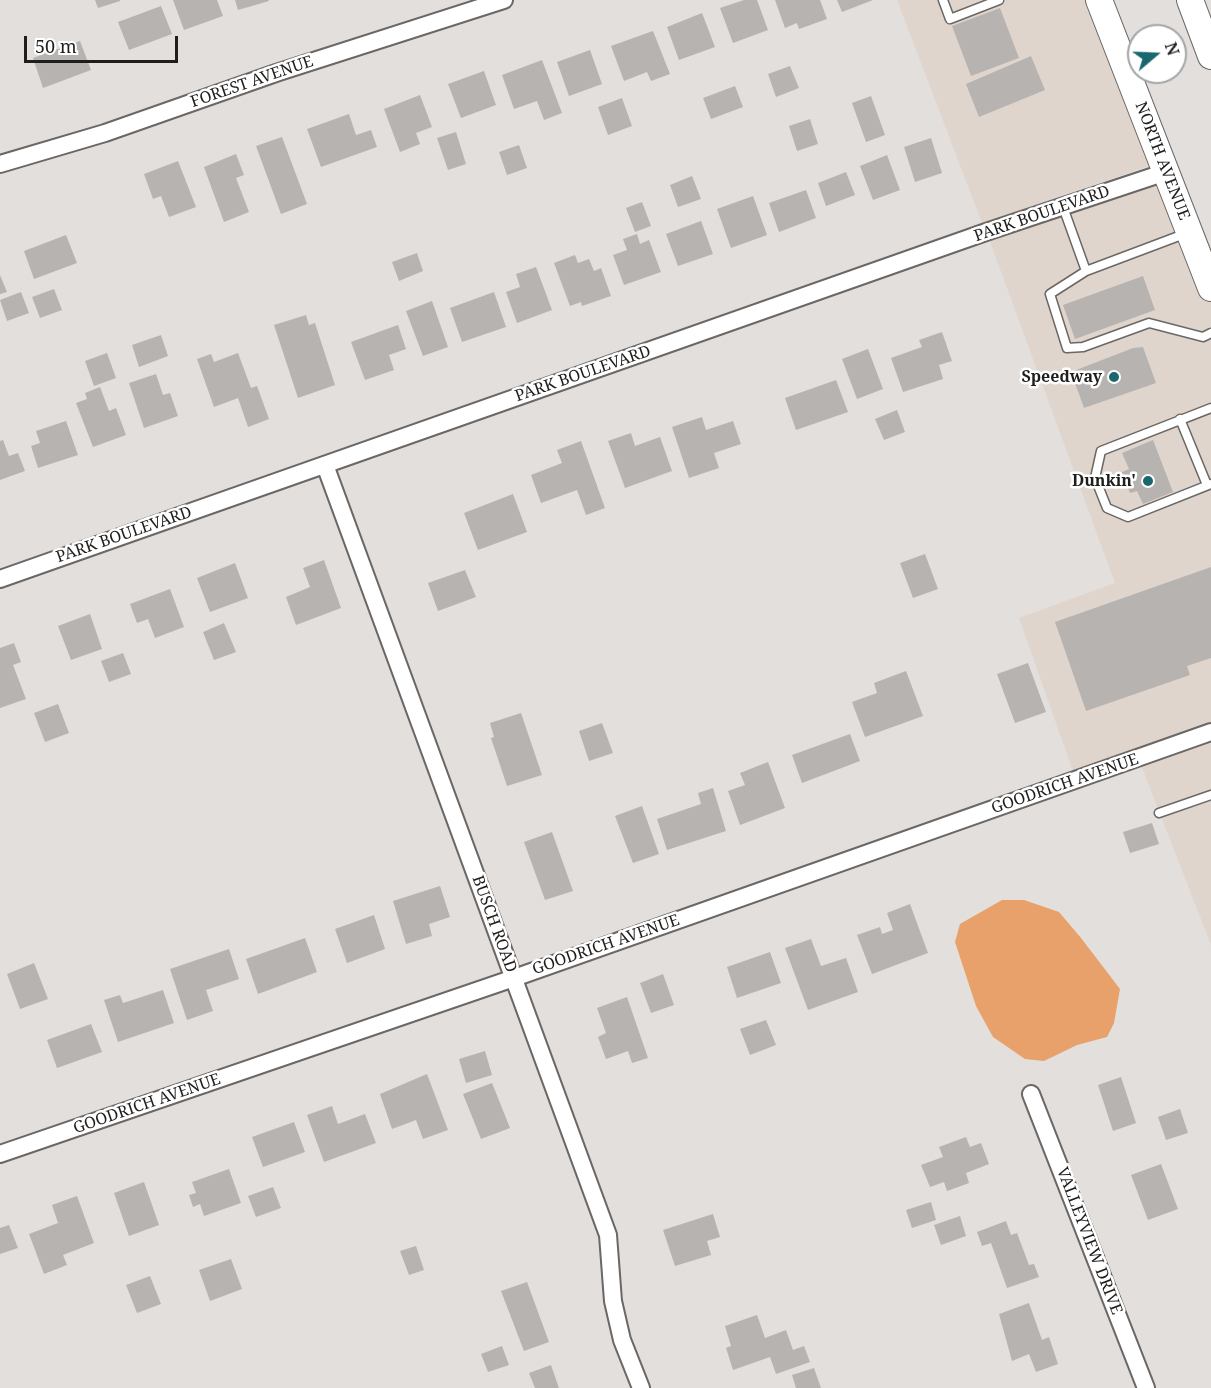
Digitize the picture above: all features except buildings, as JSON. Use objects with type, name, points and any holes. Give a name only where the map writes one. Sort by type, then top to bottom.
[{"type":"main road","name":"NORTH AVENUE","points":[[1099,0],[1211,288]]},
{"type":"main road","points":[[1190,0],[1211,56]]},
{"type":"street","name":"FOREST AVENUE","points":[[0,164],[105,133],[276,73],[504,0]]},
{"type":"street","name":"PARK BOULEVARD","points":[[0,579],[1166,172]]},
{"type":"street","name":"BUSCH ROAD","points":[[325,465],[608,1235],[613,1301],[622,1340],[642,1388]]},
{"type":"street","name":"GOODRICH AVENUE","points":[[0,1154],[514,978],[1211,732]]},
{"type":"street","name":"VALLEYVIEW DRIVE","points":[[1031,1094],[1146,1388]]},
{"type":"lane","points":[[943,0],[950,18],[999,0]]},
{"type":"lane","points":[[1063,207],[1086,271]]},
{"type":"lane","points":[[1189,232],[1086,271],[1050,294],[1067,348],[1083,347],[1149,323],[1203,337],[1211,333]]},
{"type":"lane","points":[[1180,419],[1209,484],[1128,516],[1107,508],[1095,478],[1101,451],[1180,419],[1211,408]]},
{"type":"lane","points":[[1159,813],[1211,795]]},
{"type":"shaded area","points":[[897,0],[1090,0],[1155,164],[982,223]]},
{"type":"shaded area","points":[[1163,179],[1211,302],[1211,724],[1074,774],[1019,618],[1115,583],[989,239]]},
{"type":"shaded area","points":[[1211,740],[1211,945],[1141,765]]},
{"type":"shaded area","points":[[1002,900],[1024,900],[1059,912],[1081,938],[1120,989],[1114,1023],[1107,1037],[1077,1045],[1044,1061],[1025,1059],[993,1037],[976,1006],[955,942],[960,924]]},
{"type":"place","name":"Speedway","points":[[1114,377]]},
{"type":"place","name":"Dunkin'","points":[[1148,481]]}]
